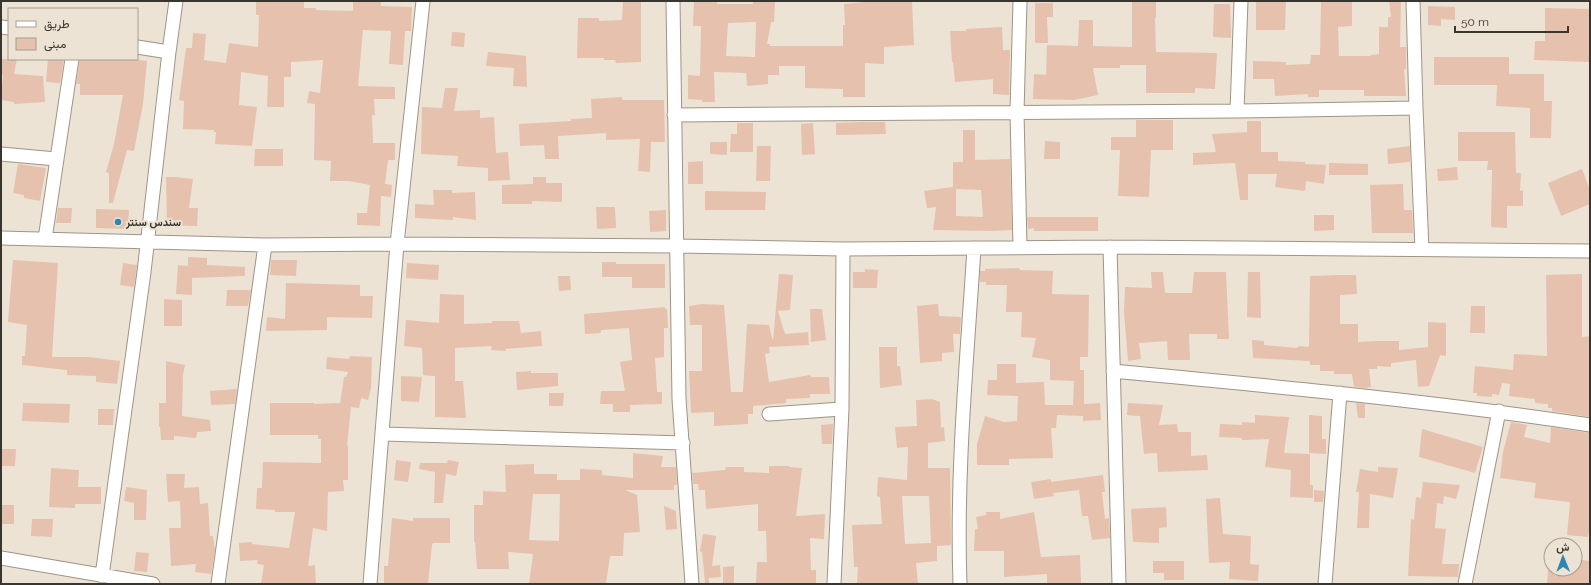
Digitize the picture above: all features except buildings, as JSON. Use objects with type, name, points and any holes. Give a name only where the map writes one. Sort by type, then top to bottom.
[{"type":"street","points":[[102,576],[144,272],[146,242],[176,1]]},
{"type":"street","points":[[370,584],[397,244],[423,1]]},
{"type":"street","points":[[673,1],[679,399],[692,584]]},
{"type":"street","points":[[1020,1],[1017,112],[1020,247]]},
{"type":"street","points":[[1237,111],[1241,1]]},
{"type":"street","points":[[1413,1],[1422,249]]},
{"type":"street","points":[[138,47],[169,52]]},
{"type":"street","points":[[44,239],[72,60]]},
{"type":"street","points":[[674,115],[1237,111],[1416,108]]},
{"type":"street","points":[[1,154],[56,159]]},
{"type":"street","points":[[1,238],[265,245],[397,244],[676,246],[843,250],[1110,247],[1590,251]]},
{"type":"street","points":[[218,584],[265,245]]},
{"type":"street","points":[[1110,247],[1118,584]]},
{"type":"street","points":[[960,584],[958,512],[959,468],[974,248]]},
{"type":"street","points":[[834,584],[842,409],[843,250]]},
{"type":"street","points":[[1113,371],[1340,393],[1499,411],[1590,425]]},
{"type":"street","points":[[1325,584],[1340,393]]},
{"type":"street","points":[[770,414],[842,409]]},
{"type":"street","points":[[1465,584],[1499,411]]},
{"type":"street","points":[[382,434],[683,443]]},
{"type":"street","points":[[1,558],[102,576],[120,581],[153,584]]},
{"type":"place","name":"سندس سنتر","points":[[118,222]]}]
